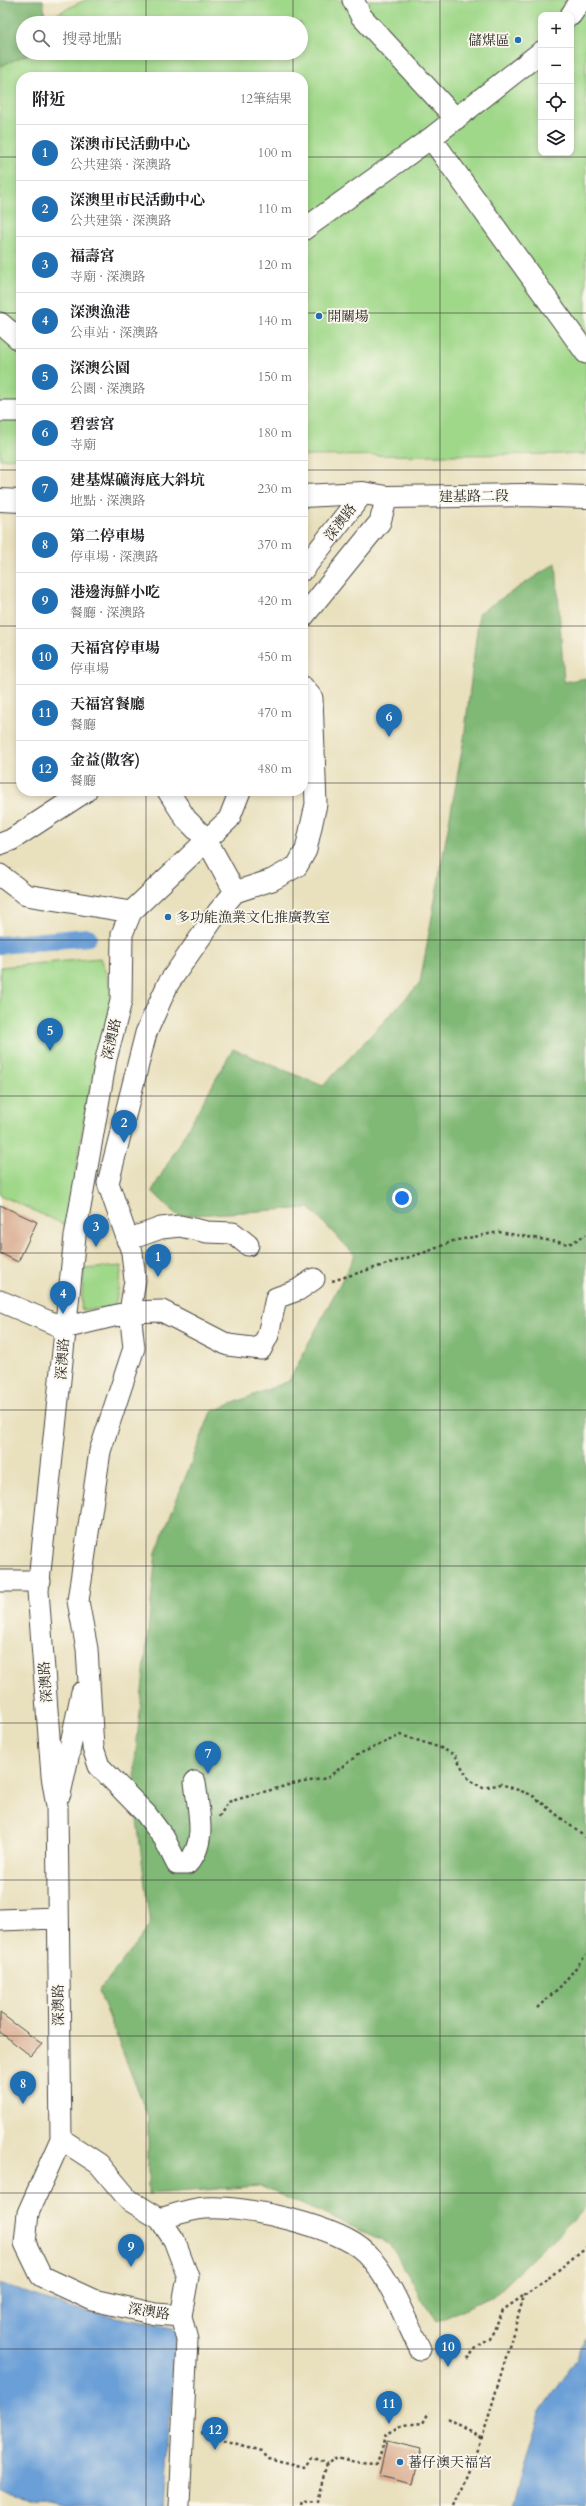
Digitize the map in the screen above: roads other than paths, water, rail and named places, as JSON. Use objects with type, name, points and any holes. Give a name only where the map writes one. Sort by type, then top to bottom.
[{"type":"main road","name":"建基路二段","points":[[308,496],[363,493],[387,497],[586,497]]},
{"type":"main road","points":[[0,500],[16,501]]},
{"type":"street","points":[[354,0],[361,16],[456,119]]},
{"type":"street","points":[[573,12],[581,0]]},
{"type":"street","points":[[308,226],[431,138],[538,54]]},
{"type":"street","points":[[431,138],[586,353]]},
{"type":"street","points":[[0,323],[16,337]]},
{"type":"street","points":[[0,411],[16,411]]},
{"type":"street","name":"深澳路","points":[[308,564],[363,493]]},
{"type":"street","points":[[308,611],[380,522],[387,497]]},
{"type":"street","points":[[194,1782],[201,1828],[196,1855],[187,1864],[176,1864],[164,1838],[146,1814],[100,1766],[93,1748],[87,1649],[78,1601],[84,1551],[100,1451],[134,1348],[130,1312],[135,1280],[132,1252],[108,1183],[146,1033],[168,984],[218,912],[235,892],[272,880],[296,866],[306,850],[316,804],[312,698],[308,693]]},
{"type":"street","points":[[0,844],[11,840],[78,796]]},
{"type":"street","points":[[171,796],[186,818],[206,839],[235,892]]},
{"type":"street","name":"深澳路","points":[[179,2506],[187,2340],[181,2316],[156,2314],[93,2300],[41,2276],[25,2243],[28,2213],[61,2139],[57,1918],[57,1806],[51,1768],[38,1591],[64,1350],[64,1328],[76,1228],[106,1059],[120,1002],[122,934],[131,912],[206,839],[229,819],[238,796]]},
{"type":"street","points":[[0,875],[26,895],[131,912]]},
{"type":"street","points":[[127,1240],[161,1228],[180,1226],[207,1232],[233,1233],[248,1245]]},
{"type":"street","points":[[0,1301],[64,1328],[130,1312],[162,1311],[228,1345],[261,1349],[268,1335],[276,1298],[298,1290],[314,1279]]},
{"type":"street","points":[[0,1581],[40,1581]]},
{"type":"street","points":[[57,1806],[87,1666]]},
{"type":"street","points":[[0,1920],[57,1918]]},
{"type":"street","points":[[61,2139],[99,2164],[129,2200],[160,2219],[174,2240],[188,2277],[181,2316]]},
{"type":"street","points":[[160,2219],[202,2208],[226,2207],[269,2215],[332,2233],[354,2243],[381,2270],[420,2349]]},
{"type":"water","points":[[0,2284],[77,2309],[177,2329],[163,2506],[68,2506],[0,2492]]},
{"type":"water","points":[[586,2336],[586,2506],[512,2506],[539,2413],[576,2359]]},
{"type":"waterway","points":[[0,945],[88,937]]},
{"type":"place","name":"儲煤區","points":[[518,40]]},
{"type":"place","name":"開關場","points":[[319,316]]},
{"type":"place","name":"碧雲宮","points":[[389,737]]},
{"type":"place","name":"多功能漁業文化推廣教室","points":[[168,917]]},
{"type":"place","name":"深澳公園","points":[[50,1051]]},
{"type":"place","name":"深澳里市民活動中心","points":[[124,1143]]},
{"type":"place","name":"福壽宮","points":[[96,1247]]},
{"type":"place","name":"深澳市民活動中心","points":[[158,1277]]},
{"type":"place","name":"深澳漁港","points":[[63,1314]]},
{"type":"place","name":"建基煤礦海底大斜坑","points":[[208,1774]]},
{"type":"place","name":"第二停車場","points":[[23,2104]]},
{"type":"place","name":"港邊海鮮小吃","points":[[131,2267]]},
{"type":"place","name":"天福宮停車場","points":[[448,2367]]},
{"type":"place","name":"天福宮餐廳","points":[[389,2424]]},
{"type":"place","name":"金益(散客)","points":[[215,2450]]},
{"type":"place","name":"蕃仔澳天福宮","points":[[400,2462]]}]
